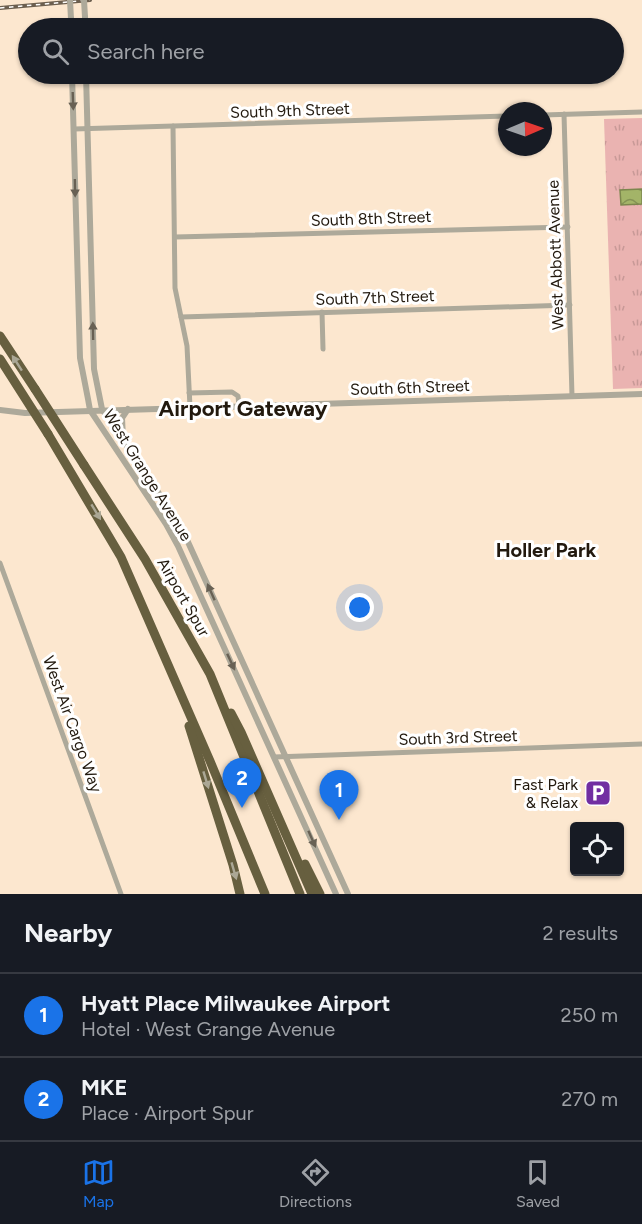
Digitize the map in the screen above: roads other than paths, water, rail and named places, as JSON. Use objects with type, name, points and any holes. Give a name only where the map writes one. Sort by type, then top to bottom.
[{"type":"highway","name":"Airport Spur","points":[[0,336],[145,559],[210,674],[300,894]]},
{"type":"highway","points":[[0,359],[48,434],[121,557],[142,600],[265,894]]},
{"type":"highway","points":[[210,674],[241,732],[312,894]]},
{"type":"highway","points":[[176,684],[240,894]]},
{"type":"highway","points":[[280,819],[320,894]]},
{"type":"street","points":[[70,0],[71,18]]},
{"type":"street","points":[[84,0],[85,18]]},
{"type":"street","name":"West Grange Avenue","points":[[72,84],[80,358],[90,410],[166,524],[336,894]]},
{"type":"street","name":"West Grange Avenue","points":[[86,84],[95,381],[102,410],[168,507],[198,564],[348,894]]},
{"type":"street","points":[[552,115],[642,112]]},
{"type":"street","name":"West Abbott Avenue","points":[[564,114],[572,396]]},
{"type":"street","name":"South 9th Street","points":[[74,129],[498,116]]},
{"type":"street","points":[[173,126],[176,288],[187,346],[190,407]]},
{"type":"street","name":"South 8th Street","points":[[175,237],[568,227]]},
{"type":"street","points":[[77,245],[91,244]]},
{"type":"street","name":"South 7th Street","points":[[181,317],[570,305]]},
{"type":"street","points":[[322,312],[323,349]]},
{"type":"street","points":[[80,358],[94,358]]},
{"type":"street","points":[[189,393],[232,392],[238,396],[239,405]]},
{"type":"street","name":"South 6th Street","points":[[0,410],[15,413],[642,394]]},
{"type":"street","points":[[123,442],[122,418],[128,409]]},
{"type":"street","name":"West Air Cargo Way","points":[[0,563],[121,894]]},
{"type":"street","points":[[188,568],[198,564]]},
{"type":"street","points":[[257,720],[267,715]]},
{"type":"street","name":"South 3rd Street","points":[[274,757],[642,744]]},
{"type":"water","points":[[642,189],[642,204],[621,205],[620,190]]},
{"type":"railway","points":[[0,8],[90,0]]},
{"type":"place","name":"Fast Park & Relax","points":[[598,793]]},
{"type":"place","name":"MKE","points":[[242,808]]},
{"type":"place","name":"Hyatt Place Milwaukee Airport","points":[[339,820]]},
{"type":"district","name":"Airport Gateway","points":[[243,408]]},
{"type":"district","name":"Holler Park","points":[[546,550]]}]
